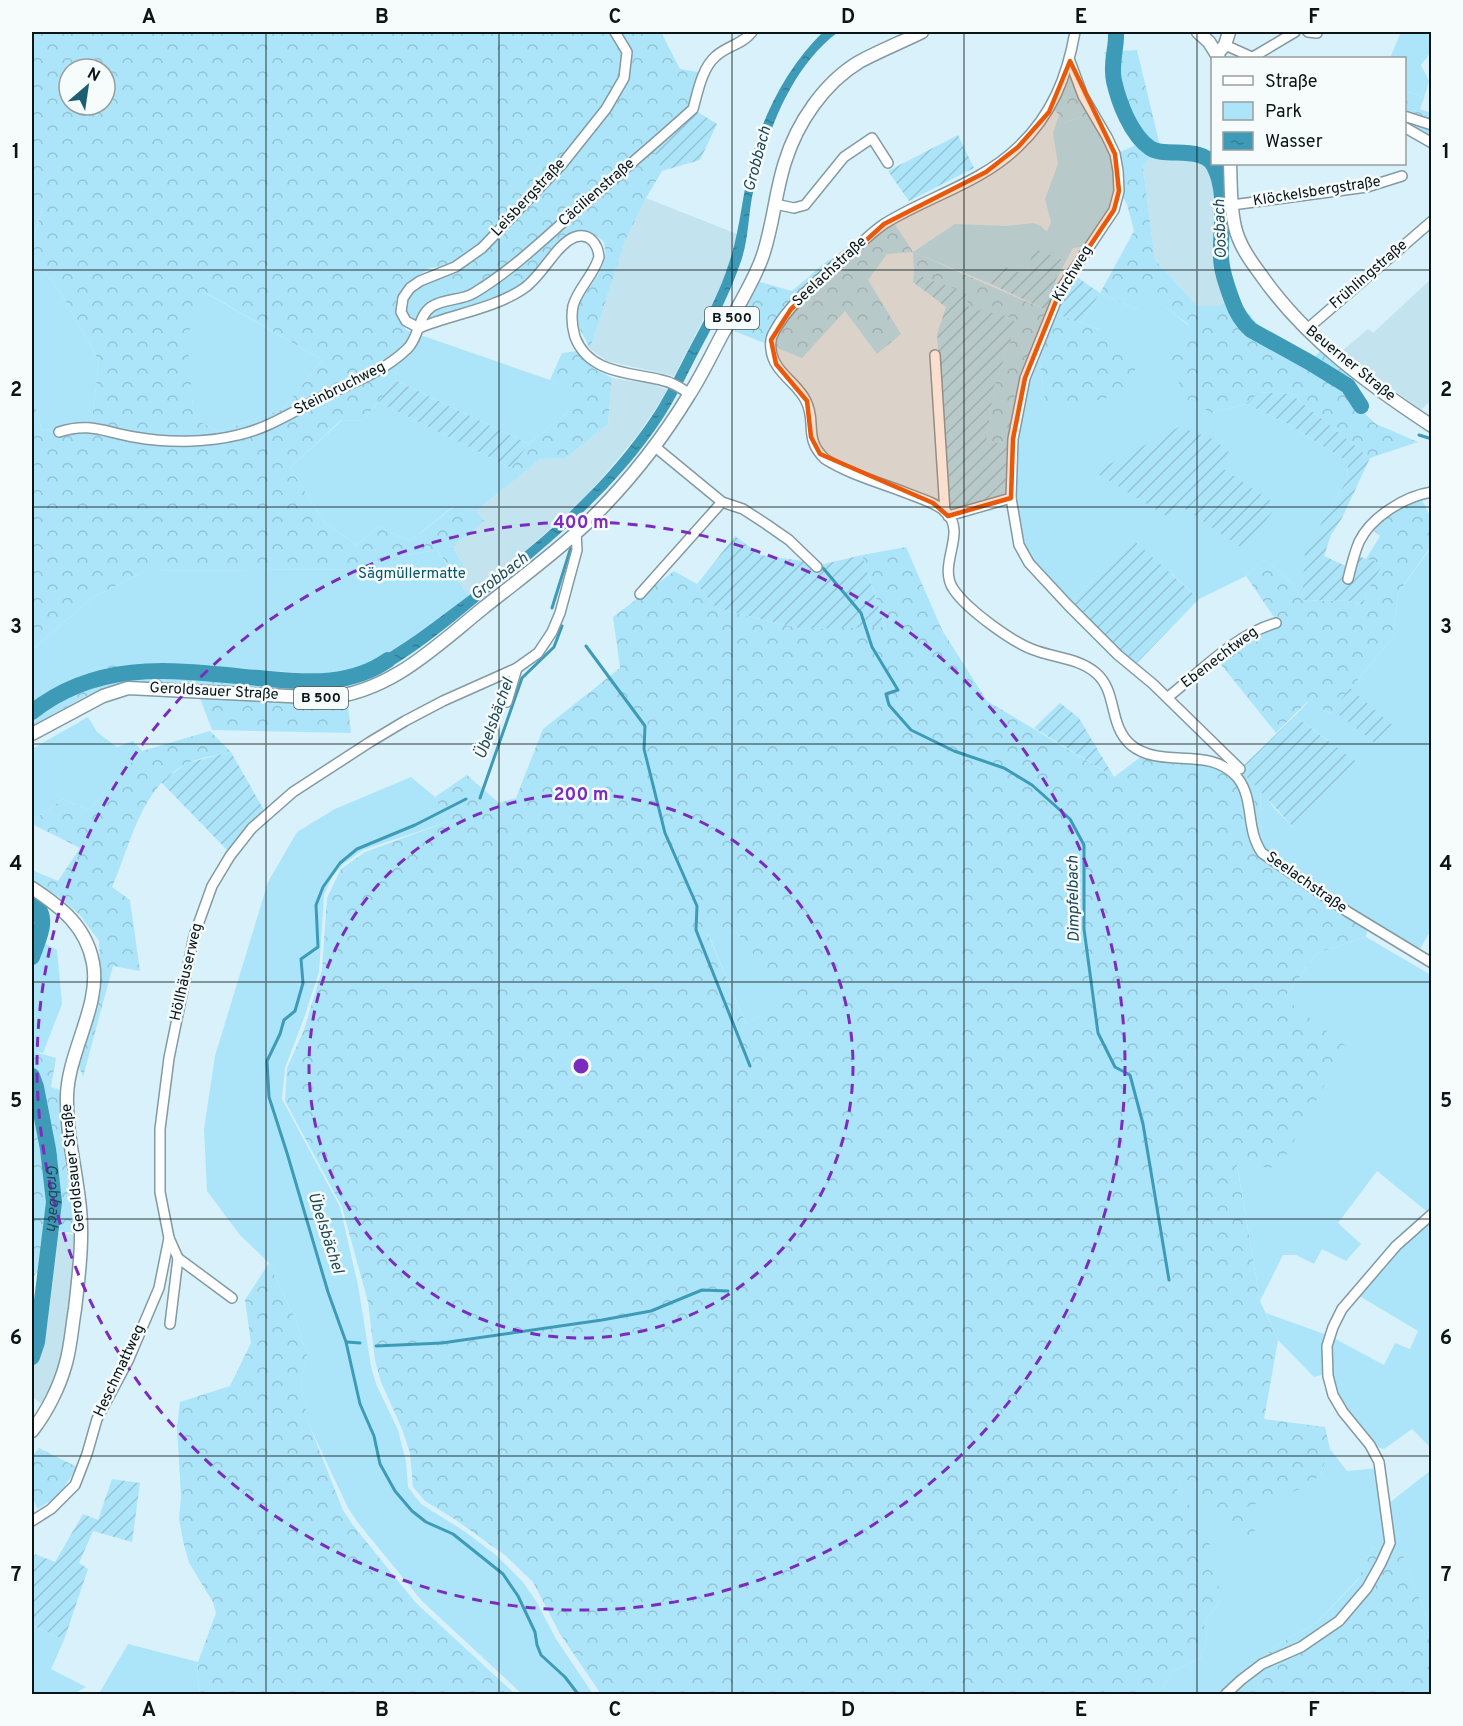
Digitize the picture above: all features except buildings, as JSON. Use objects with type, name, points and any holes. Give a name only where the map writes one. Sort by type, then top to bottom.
[{"type":"main road","name":"Geroldsauer Straße","points":[[32,734],[103,696],[128,688],[326,698],[354,694],[381,683],[419,660],[576,532],[619,489],[654,446],[754,276],[766,243],[784,164],[793,140],[806,116],[840,77],[859,63],[922,32]]},
{"type":"main road","points":[[1198,32],[1220,52],[1229,32]]},
{"type":"main road","name":"Beuerner Straße","points":[[1230,165],[1232,205],[1240,243],[1278,299],[1306,330],[1339,358],[1431,426]]},
{"type":"main road","name":"Geroldsauer Straße","points":[[32,888],[60,907],[78,926],[88,946],[94,976],[90,1001],[70,1072],[67,1096],[70,1148],[81,1224],[81,1252],[72,1331],[66,1363],[58,1386],[32,1431]]},
{"type":"street","name":"Leisbergstraße","points":[[419,328],[406,321],[401,312],[403,298],[410,288],[420,281],[455,267],[482,248],[563,164],[606,110],[624,78],[627,52],[615,32]]},
{"type":"street","name":"Cäcilienstraße","points":[[419,328],[425,313],[431,307],[441,302],[473,294],[522,259],[652,146],[693,109],[704,73],[716,56],[735,46],[752,32]]},
{"type":"street","name":"Seelachstraße","points":[[947,514],[933,503],[832,463],[820,454],[811,437],[810,410],[807,401],[776,364],[771,352],[771,340],[781,321],[791,309],[884,224],[986,172],[1018,147],[1049,112],[1070,61],[1075,32]]},
{"type":"street","points":[[1255,57],[1295,32]]},
{"type":"street","points":[[1220,52],[1248,57]]},
{"type":"street","name":"Kirchweg","points":[[1070,61],[1083,96],[1115,154],[1119,191],[1114,210],[1062,289],[1025,378],[1017,409],[1013,439],[1011,498],[1019,545],[1029,562],[1118,655],[1168,697],[1240,769]]},
{"type":"street","points":[[1406,117],[1431,125]]},
{"type":"street","points":[[1406,128],[1431,143]]},
{"type":"street","points":[[775,204],[794,208],[805,205],[844,157],[872,138],[888,163]]},
{"type":"street","name":"Klöckelsbergstraße","points":[[1232,205],[1367,187],[1402,176]]},
{"type":"street","name":"Frühlingstraße","points":[[1306,330],[1431,221]]},
{"type":"street","points":[[419,328],[522,290],[532,282],[566,243],[574,237],[582,236],[590,238],[596,244],[599,257],[574,305],[571,317],[581,348],[594,362],[604,367],[670,382],[685,391]]},
{"type":"street","name":"Steinbruchweg","points":[[59,432],[74,427],[90,427],[135,438],[207,441],[240,435],[284,418],[315,400],[378,372],[409,348],[419,328]]},
{"type":"street","name":"Seelachstraße","points":[[935,355],[947,514],[954,535],[948,575],[954,590],[968,604],[1021,645],[1037,652],[1076,662],[1095,671],[1108,689],[1119,729],[1133,746],[1154,755],[1208,760],[1231,772],[1240,782],[1246,795],[1252,833],[1262,854],[1348,912],[1431,963]]},
{"type":"street","points":[[654,446],[722,502],[743,509],[789,540],[817,567]]},
{"type":"street","points":[[1348,579],[1360,540],[1370,527],[1390,508],[1405,500],[1431,492]]},
{"type":"street","points":[[947,514],[1011,498]]},
{"type":"street","points":[[640,594],[722,502]]},
{"type":"street","name":"Höllhäuserweg","points":[[232,1298],[178,1258],[169,1238],[160,1192],[160,1129],[169,1058],[194,936],[205,903],[220,871],[252,828],[293,792],[415,715],[517,668],[538,652],[556,625],[577,550],[576,532]]},
{"type":"street","name":"Ebenechtweg","points":[[1168,697],[1236,642],[1262,626],[1276,622]]},
{"type":"street","points":[[507,702],[517,668]]},
{"type":"street","points":[[1226,1695],[1262,1664],[1301,1647],[1339,1621],[1367,1588],[1389,1543],[1379,1462],[1370,1445],[1343,1412],[1333,1395],[1328,1376],[1328,1346],[1333,1327],[1342,1309],[1396,1246],[1431,1214]]},
{"type":"street","name":"Heschmattweg","points":[[32,1521],[51,1509],[75,1485],[97,1419],[128,1361],[159,1288],[169,1238]]},
{"type":"street","points":[[170,1324],[178,1258]]},
{"type":"highlighted area","points":[[1070,61],[1115,154],[1119,191],[1114,210],[1061,289],[1025,378],[1013,439],[1011,498],[948,516],[933,503],[820,454],[811,437],[807,401],[776,364],[771,340],[791,309],[884,224],[986,172],[1018,147],[1049,112]]},
{"type":"shaded area","points":[[1160,146],[1205,152],[1211,158],[1211,165],[1219,165],[1229,223],[1226,264],[1233,296],[1220,306],[1197,306],[1155,260],[1143,167]]},
{"type":"shaded area","points":[[646,198],[737,234],[722,284],[674,376],[607,361],[590,349],[626,239]]},
{"type":"shaded area","points":[[1431,279],[1431,400],[1421,410],[1342,351],[1368,329],[1373,333]]},
{"type":"shaded area","points":[[612,378],[652,384],[668,390],[640,432],[588,495],[525,551],[469,596],[456,576],[465,567],[452,547],[483,521],[476,511],[540,459],[566,458],[608,424]]},
{"type":"shaded area","points":[[52,1232],[75,1235],[63,1348],[58,1372],[42,1404],[32,1397],[32,1362],[39,1342]]},
{"type":"green space","points":[[32,32],[661,32],[680,69],[704,73],[693,109],[652,146],[662,171],[626,239],[590,349],[579,327],[577,317],[582,299],[598,275],[605,257],[604,242],[593,234],[586,231],[572,235],[557,247],[522,284],[504,266],[480,285],[449,296],[446,287],[453,269],[430,268],[410,282],[399,294],[397,300],[397,314],[406,330],[395,380],[363,421],[341,420],[290,468],[325,523],[357,545],[378,527],[410,541],[455,506],[476,511],[484,521],[452,547],[465,567],[456,576],[437,550],[382,559],[361,569],[145,571],[92,598],[32,650],[32,393],[42,431],[92,419],[99,361],[66,301],[32,254],[32,243],[43,207],[32,202]],"holes":[[[205,292],[322,360],[283,409],[218,432],[194,418],[187,337]]]},
{"type":"green space","points":[[1401,32],[1431,32],[1431,52],[1421,65],[1429,81],[1424,98],[1406,90],[1406,57],[1390,57]]},
{"type":"green space","points":[[1137,50],[1160,146],[1143,167],[1155,260],[1197,306],[1220,306],[1233,296],[1269,337],[1311,360],[1323,349],[1353,375],[1353,403],[1376,424],[1418,442],[1370,458],[1291,394],[1259,392],[1246,404],[1212,413],[1187,399],[1164,354],[1189,325],[1150,295],[1136,309],[1100,293],[1134,231],[1127,204],[1119,191],[1115,154],[1134,146],[1104,52]]},
{"type":"green space","points":[[1075,75],[1092,114],[1065,122],[1052,107],[1064,76]]},
{"type":"green space","points":[[1406,90],[1424,98],[1420,109],[1431,113],[1431,142],[1406,128]]},
{"type":"green space","points":[[693,109],[717,124],[700,160],[662,171],[652,146]]},
{"type":"green space","points":[[1092,114],[1107,137],[1119,191],[1111,209],[1087,246],[1073,248],[1066,261],[1033,249],[1027,275],[1000,266],[991,284],[913,252],[955,224],[1006,226],[1033,223],[1041,226],[1047,232],[1051,222],[1045,199],[1058,164],[1053,133],[1059,115],[1066,122]]},
{"type":"green space","points":[[958,135],[974,168],[909,201],[888,171]]},
{"type":"green space","points":[[32,202],[43,206],[32,243]]},
{"type":"green space","points":[[894,223],[913,252],[887,254],[868,280],[901,334],[877,354],[845,311],[802,358],[734,331],[760,282],[792,291],[826,262]]},
{"type":"green space","points":[[1033,248],[1066,261],[1055,282],[1059,291],[1049,304],[1048,311],[991,284],[1000,265],[1027,275]]},
{"type":"green space","points":[[913,252],[1048,311],[1023,375],[1008,442],[986,443],[994,387],[1013,333],[968,308],[965,293],[914,274]]},
{"type":"green space","points":[[32,254],[66,301],[99,361],[92,419],[42,431],[32,393]]},
{"type":"green space","points":[[454,269],[449,296],[416,322],[412,319],[407,309],[408,299],[412,292],[424,283]]},
{"type":"green space","points":[[509,271],[522,284],[502,296],[426,321],[432,311]]},
{"type":"green space","points":[[914,274],[966,293],[969,308],[1014,318],[1013,333],[994,387],[986,443],[1008,442],[1009,496],[949,509],[937,334],[946,307],[913,282]]},
{"type":"green space","points":[[1074,275],[1100,293],[1081,323],[1057,314],[1058,300]]},
{"type":"green space","points":[[204,292],[322,360],[283,409],[218,432],[194,418],[186,337]]},
{"type":"green space","points":[[1100,293],[1136,309],[1150,294],[1189,326],[1212,413],[1246,404],[1288,424],[1348,462],[1347,480],[1306,550],[1302,600],[1293,584],[1264,559],[1246,576],[1199,599],[1172,574],[1098,575],[1068,605],[1029,563],[1009,496],[1008,442],[1023,375],[1039,357],[1045,402],[1101,330],[1081,323]]},
{"type":"green space","points":[[1057,314],[1101,330],[1135,358],[1135,390],[1064,410],[1045,402],[1039,357]]},
{"type":"green space","points":[[406,330],[550,380],[570,392],[569,411],[529,444],[395,380]]},
{"type":"green space","points":[[577,351],[593,368],[612,378],[608,424],[566,458],[540,459],[528,469],[511,468],[529,444],[569,411],[569,392],[550,380],[562,353]]},
{"type":"green space","points":[[395,380],[529,444],[511,468],[378,402]]},
{"type":"green space","points":[[1259,392],[1291,394],[1370,458],[1342,518],[1331,535],[1324,556],[1350,568],[1354,555],[1383,564],[1366,593],[1363,605],[1348,601],[1302,600],[1305,551],[1347,480],[1348,462],[1288,424],[1246,404]]},
{"type":"green space","points":[[378,402],[511,468],[528,469],[476,511],[454,506],[410,541],[378,527],[357,545],[325,523],[290,468],[342,420],[363,421]]},
{"type":"green space","points":[[1179,427],[1213,439],[1232,455],[1222,468],[1277,505],[1245,550],[1179,505],[1168,517],[1095,472]]},
{"type":"green space","points":[[1422,500],[1431,518],[1431,550],[1429,549],[1398,593],[1393,637],[1330,713],[1307,702],[1276,733],[1219,662],[1245,642],[1278,623],[1246,576],[1264,559],[1293,584],[1302,600],[1347,601],[1363,605],[1366,593],[1382,564],[1366,559],[1380,536],[1372,529],[1393,508]]},
{"type":"green space","points":[[735,536],[761,555],[824,564],[862,555],[885,627],[802,629],[716,608],[697,584]]},
{"type":"green space","points":[[1130,537],[1199,599],[1136,664],[1092,629],[1068,605],[1098,575]]},
{"type":"green space","points":[[906,547],[942,630],[987,701],[1114,777],[1142,756],[1223,758],[1240,769],[1260,789],[1262,850],[1369,922],[1366,937],[1317,953],[1284,998],[1346,1046],[1279,1168],[1237,1165],[1260,1301],[1278,1340],[1264,1419],[1325,1427],[1330,1449],[1320,1475],[1306,1487],[1247,1507],[1205,1508],[1195,1479],[1179,1482],[1177,1493],[1195,1511],[1212,1549],[1221,1600],[1204,1623],[1207,1638],[1200,1658],[1171,1672],[1160,1694],[601,1694],[560,1634],[533,1582],[506,1556],[425,1501],[413,1487],[410,1453],[381,1382],[375,1360],[368,1302],[342,1207],[285,1101],[287,1068],[304,1030],[322,970],[327,898],[341,869],[365,852],[447,822],[435,797],[467,775],[499,803],[516,798],[543,729],[620,668],[613,617],[674,571],[697,584],[716,608],[802,629],[885,626],[862,555]],"holes":[[[736,932],[788,998],[746,1024],[708,934]]]},
{"type":"green space","points":[[1430,549],[1432,872],[1429,873],[1432,928],[1417,954],[1262,850],[1260,789],[1274,808],[1293,827],[1329,741],[1295,716],[1308,702],[1330,713],[1393,637],[1398,593]]},
{"type":"green space","name":"Sägmüllermatte","points":[[437,550],[469,596],[383,658],[348,673],[326,675],[209,666],[101,666],[42,697],[32,705],[32,650],[92,598],[145,571],[361,569],[382,559]]},
{"type":"green space","points":[[101,666],[210,666],[309,675],[348,671],[366,666],[374,676],[331,693],[125,681],[84,697],[32,726],[32,705],[42,697]]},
{"type":"green space","points":[[1350,688],[1392,725],[1375,743],[1333,710]]},
{"type":"green space","points":[[200,698],[348,705],[351,733],[212,730]]},
{"type":"green space","points":[[1060,703],[1079,718],[1114,777],[1034,728]]},
{"type":"green space","points":[[1295,716],[1359,764],[1293,827],[1240,769]]},
{"type":"green space","points":[[88,717],[97,732],[117,747],[133,741],[142,751],[89,810],[63,799],[32,821],[32,749]]},
{"type":"green space","points":[[210,731],[231,752],[186,764],[170,774],[158,787],[139,818],[112,887],[130,900],[140,971],[113,966],[83,1077],[77,1061],[100,969],[99,941],[80,915],[59,897],[32,880],[32,870],[58,881],[80,848],[32,824],[32,821],[63,799],[89,810],[142,751]]},
{"type":"green space","points":[[231,752],[264,810],[229,852],[161,782],[187,763]]},
{"type":"green space","points":[[411,777],[435,797],[447,822],[363,850],[343,864],[332,877],[324,895],[319,972],[285,1068],[282,1099],[340,1207],[358,1285],[371,1366],[376,1384],[398,1430],[406,1462],[408,1487],[421,1504],[464,1531],[496,1555],[523,1582],[556,1639],[593,1694],[522,1694],[422,1601],[359,1524],[348,1508],[310,1427],[300,1384],[307,1355],[297,1323],[269,1263],[240,1235],[207,1191],[204,1129],[215,1056],[268,882],[297,832],[335,809]]},
{"type":"green space","points":[[736,932],[789,998],[746,1024],[708,933]]},
{"type":"green space","points":[[1366,937],[1431,975],[1431,1617],[1426,1616],[1402,1554],[1372,1547],[1359,1578],[1316,1623],[1277,1645],[1230,1684],[1222,1694],[1160,1694],[1171,1672],[1200,1658],[1207,1638],[1204,1623],[1221,1600],[1195,1512],[1177,1493],[1179,1482],[1195,1478],[1320,1475],[1330,1449],[1347,1471],[1380,1468],[1389,1503],[1430,1471],[1429,1446],[1412,1429],[1384,1449],[1370,1445],[1343,1412],[1322,1375],[1314,1377],[1278,1340],[1266,1313],[1330,1336],[1384,1365],[1395,1343],[1410,1349],[1418,1331],[1356,1294],[1430,1214],[1377,1171],[1338,1223],[1361,1244],[1346,1261],[1322,1249],[1314,1264],[1296,1255],[1283,1255],[1260,1301],[1237,1164],[1279,1167],[1284,998],[1317,953]]},
{"type":"green space","points":[[42,942],[57,950],[62,1004],[43,1053],[32,1051],[32,964]]},
{"type":"green space","points":[[32,1051],[56,1058],[51,1087],[60,1090],[64,1151],[75,1233],[48,1230],[44,1273],[36,1273],[32,1281]]},
{"type":"green space","points":[[269,1263],[297,1323],[307,1355],[300,1384],[310,1427],[343,1510],[416,1603],[515,1694],[200,1694],[197,1675],[198,1662],[216,1613],[213,1602],[189,1563],[179,1518],[181,1497],[177,1427],[180,1402],[230,1386],[251,1343],[245,1300]]},
{"type":"green space","points":[[32,1304],[35,1316],[38,1318],[32,1351]]},
{"type":"green space","points":[[39,1448],[77,1467],[58,1497],[37,1509],[32,1495],[32,1456]]},
{"type":"green space","points":[[112,1479],[140,1483],[132,1542],[93,1531],[79,1563],[88,1569],[64,1640],[32,1625],[32,1563],[35,1554],[55,1562],[83,1514],[98,1520]]},
{"type":"green space","points":[[1240,1515],[1253,1526],[1257,1543],[1229,1532],[1222,1516]]},
{"type":"green space","points":[[1372,1547],[1402,1553],[1426,1616],[1431,1617],[1431,1694],[1223,1694],[1230,1684],[1277,1645],[1316,1623],[1358,1580]]},
{"type":"green space","points":[[32,1625],[64,1640],[51,1669],[86,1687],[74,1694],[32,1694]]},
{"type":"green space","points":[[128,1644],[198,1662],[197,1675],[200,1694],[107,1694],[100,1692]]},
{"type":"water","points":[[823,32],[838,32],[805,66],[781,107],[757,175],[745,248],[736,275],[679,391],[663,418],[624,469],[555,538],[429,641],[374,676],[366,666],[463,600],[567,515],[613,466],[654,413],[707,315],[725,274],[736,239],[750,165],[761,128],[787,77]]},
{"type":"waterway","name":"Oosbach","points":[[1116,32],[1114,81],[1119,99],[1137,135],[1156,151],[1193,154],[1211,162]]},
{"type":"waterway","name":"Oosbach","points":[[1213,165],[1221,187],[1222,267],[1235,309],[1251,330],[1348,386],[1361,406]]},
{"type":"waterway","name":"Oosbach","points":[[1419,435],[1432,439]]},
{"type":"waterway","name":"Übelsbächel","points":[[552,608],[571,547]]},
{"type":"waterway","name":"Dimpfelbach","points":[[823,568],[861,613],[872,647],[898,690],[886,694],[889,705],[911,730],[954,751],[1004,768],[1032,785],[1070,819],[1084,845],[1084,929],[1098,1033],[1115,1067],[1130,1075],[1143,1124],[1169,1280]]},
{"type":"waterway","name":"Übelsbächel","points":[[480,798],[522,678],[554,647],[562,626]]},
{"type":"waterway","points":[[586,646],[645,726],[644,749],[665,833],[697,906],[696,930],[750,1066]]},
{"type":"waterway","name":"Grobbach","points":[[32,712],[59,694],[88,682],[116,675],[176,671],[316,681],[360,674],[388,660]]},
{"type":"waterway","name":"Übelsbächel","points":[[466,799],[415,825],[357,849],[340,863],[323,887],[316,905],[318,947],[301,959],[303,983],[295,1011],[284,1020],[267,1061],[269,1097],[328,1292],[346,1342],[360,1404],[374,1436],[380,1464],[395,1491],[412,1511],[426,1522],[453,1534],[503,1574],[518,1596],[535,1632],[541,1655],[565,1677],[578,1694]]},
{"type":"waterway","name":"Grobbach","points":[[32,901],[38,907],[42,920],[40,935],[32,957]]},
{"type":"waterway","name":"Grobbach","points":[[32,947],[37,943]]},
{"type":"waterway","name":"Grobbach","points":[[32,1076],[48,1149],[54,1202],[37,1342],[32,1357]]},
{"type":"waterway","points":[[376,1346],[442,1343],[602,1320],[651,1311],[702,1290],[728,1291]]},
{"type":"waterway","points":[[32,1298],[37,1315],[40,1317]]},
{"type":"waterway","points":[[347,1342],[360,1343]]}]
